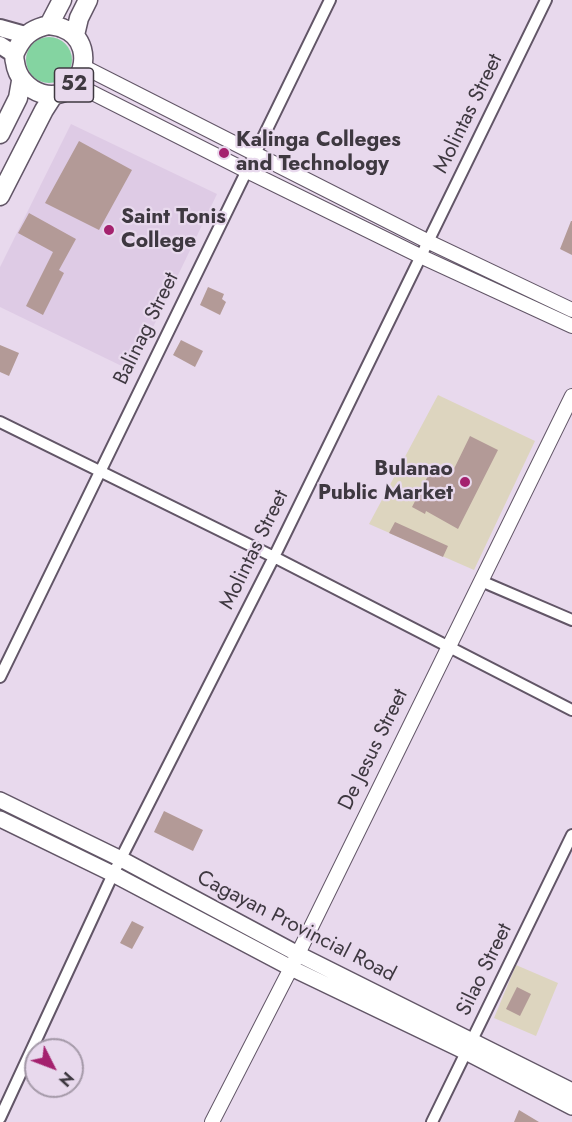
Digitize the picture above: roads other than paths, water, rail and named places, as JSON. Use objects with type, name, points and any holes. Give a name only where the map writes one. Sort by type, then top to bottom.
[{"type":"highway","points":[[49,25],[62,0]]},
{"type":"highway","points":[[0,134],[18,98],[21,81],[7,50],[38,27],[49,25],[62,28],[75,35],[79,18],[88,0]]},
{"type":"highway","name":"52","points":[[21,81],[35,92],[53,96],[75,84],[84,67],[84,54],[75,35]]},
{"type":"highway","name":"52","points":[[0,196],[53,96]]},
{"type":"main road","points":[[0,28],[25,35]]},
{"type":"main road","name":"Cagayan Provincial Road","points":[[0,801],[121,859],[294,961]]},
{"type":"main road","name":"Cagayan Provincial Road","points":[[0,819],[469,1046],[572,1091]]},
{"type":"main road","name":"Cagayan Provincial Road","points":[[469,1046],[572,1107]]},
{"type":"street","name":"Balinag Street","points":[[0,677],[330,0]]},
{"type":"street","name":"Molintas Street","points":[[0,1118],[113,874],[274,557],[546,0]]},
{"type":"street","points":[[84,67],[429,242],[572,310]]},
{"type":"street","points":[[75,84],[420,256],[572,326]]},
{"type":"street","name":"De Jesus Street","points":[[212,1122],[294,961],[572,396]]},
{"type":"street","points":[[0,422],[274,557],[572,711]]},
{"type":"street","points":[[481,581],[572,620]]},
{"type":"street","name":"Silao Street","points":[[432,1122],[572,835]]},
{"type":"place","name":"Kalinga Colleges and Technology","points":[[224,153]]},
{"type":"place","name":"Saint Tonis College","points":[[109,230]]},
{"type":"place","name":"Bulanao Public Market","points":[[465,482]]}]
